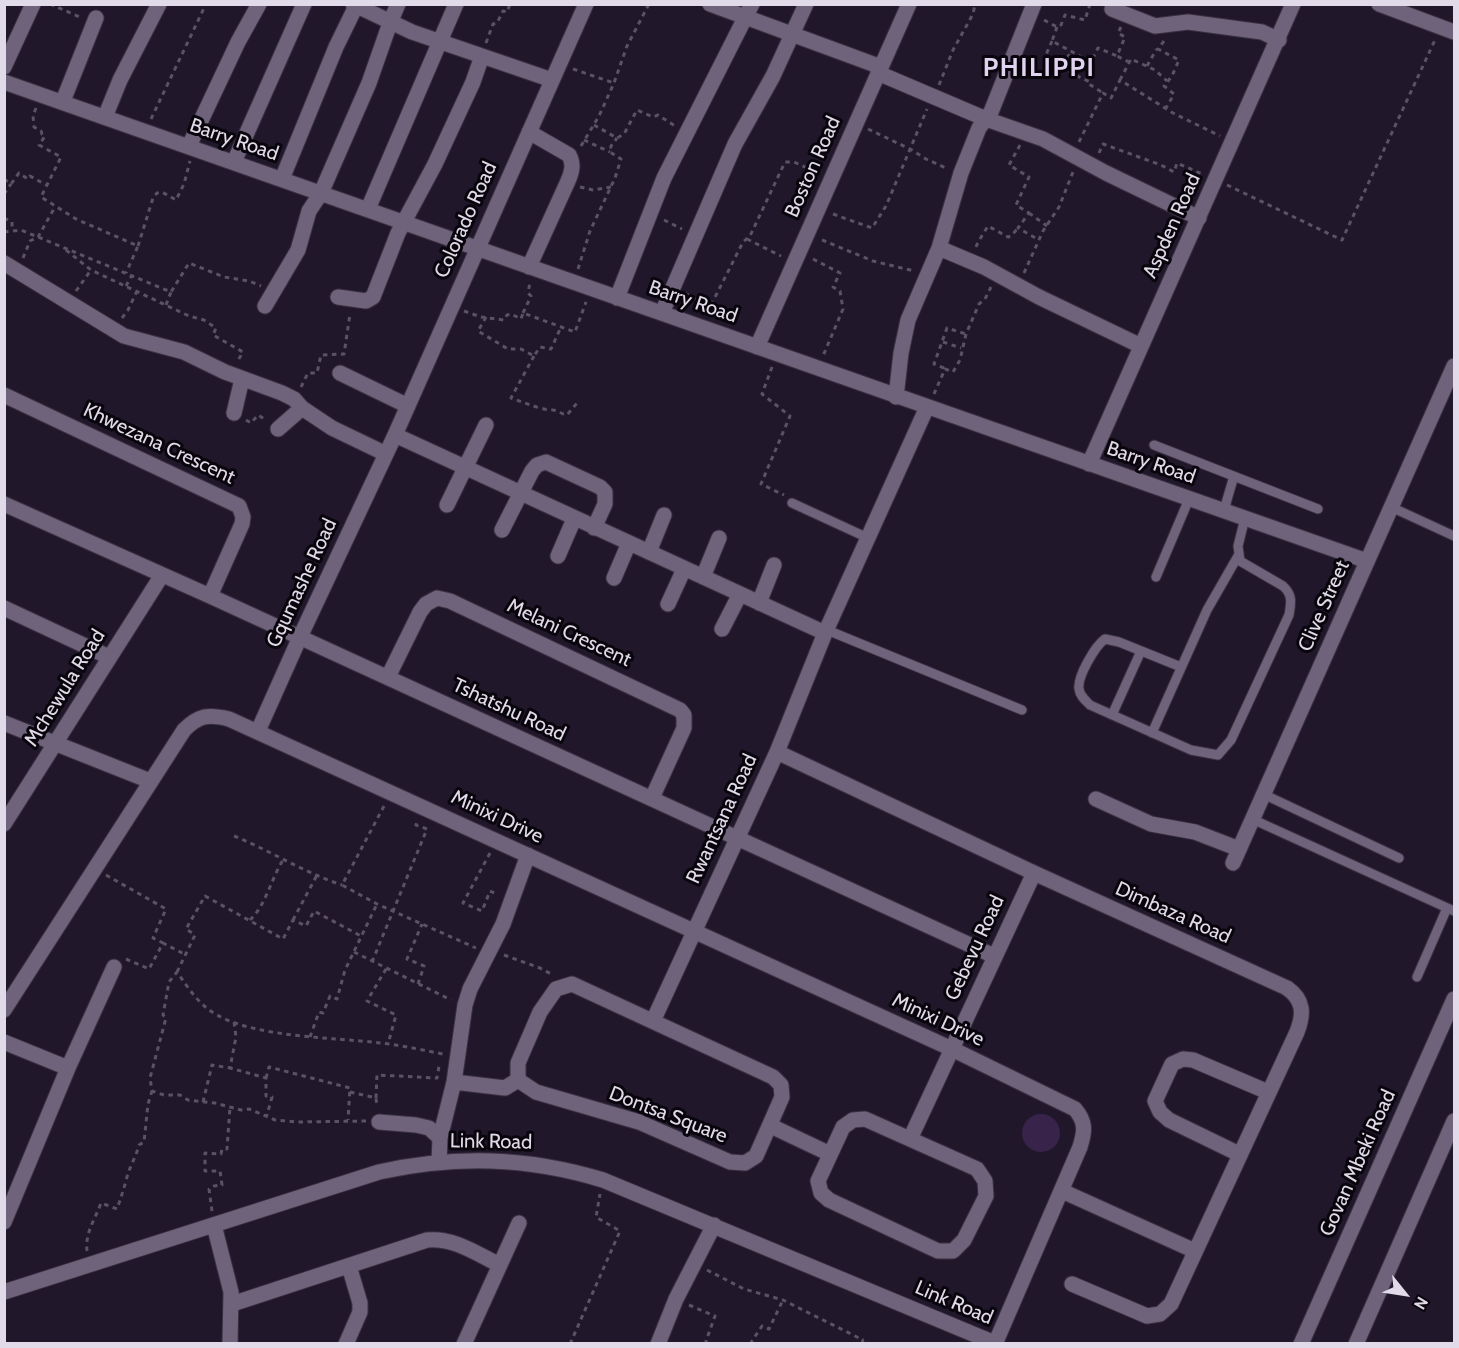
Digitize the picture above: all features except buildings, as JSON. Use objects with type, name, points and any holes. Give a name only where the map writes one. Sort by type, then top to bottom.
[{"type":"street","points":[[4,67],[33,4]]},
{"type":"street","points":[[105,117],[126,66],[159,4]]},
{"type":"street","points":[[192,147],[238,42],[259,4]]},
{"type":"street","points":[[234,162],[304,4]]},
{"type":"street","points":[[265,306],[295,257],[309,211],[321,193],[375,68],[398,4]]},
{"type":"street","points":[[368,209],[456,4]]},
{"type":"street","name":"Colorado Road","points":[[386,454],[586,4]]},
{"type":"street","points":[[710,4],[749,10],[792,34],[880,70],[934,97],[986,119],[1023,131],[1199,218]]},
{"type":"street","points":[[662,313],[735,144],[773,76],[806,4]]},
{"type":"street","name":"Boston Road","points":[[757,347],[909,4]]},
{"type":"street","name":"Aspden Road","points":[[1089,464],[1293,4]]},
{"type":"street","points":[[1379,4],[1448,30]]},
{"type":"street","points":[[282,179],[355,5],[440,42],[552,80]]},
{"type":"street","points":[[896,397],[901,352],[908,320],[939,248],[961,174],[979,128],[991,112],[1032,9]]},
{"type":"street","points":[[1112,9],[1155,26],[1188,22],[1262,32],[1279,40]]},
{"type":"street","points":[[617,298],[649,212],[749,10]]},
{"type":"street","points":[[63,102],[96,18]]},
{"type":"street","points":[[346,299],[366,301],[373,297],[404,221],[431,172],[473,82],[482,56]]},
{"type":"street","name":"Barry Road","points":[[4,82],[1367,561]]},
{"type":"street","points":[[529,132],[564,152],[572,161],[568,181],[532,268]]},
{"type":"street","points":[[939,248],[997,274],[1141,346]]},
{"type":"street","points":[[11,266],[114,330],[135,340],[184,352],[237,377],[282,393],[347,435],[386,454]]},
{"type":"street","name":"Clive Street","points":[[1096,799],[1151,824],[1195,832],[1236,856],[1455,366]]},
{"type":"street","points":[[340,373],[408,406]]},
{"type":"street","points":[[234,413],[237,377]]},
{"type":"street","name":"Khwezana Crescent","points":[[4,395],[239,506],[243,517],[242,524],[210,596]]},
{"type":"street","points":[[279,429],[298,404]]},
{"type":"street","name":"Rwantsana Road","points":[[652,1020],[777,752],[826,632],[927,407]]},
{"type":"street","points":[[447,506],[486,425]]},
{"type":"street","points":[[395,435],[703,578],[826,632]]},
{"type":"street","name":"Gqumashe Road","points":[[258,731],[386,454]]},
{"type":"street","points":[[501,530],[520,493],[537,465],[541,463],[550,463],[600,487],[605,492],[605,504],[594,528]]},
{"type":"street","name":"Tshatshu Road","points":[[4,504],[388,677],[994,956]]},
{"type":"street","points":[[649,552],[664,515]]},
{"type":"street","points":[[558,556],[574,519]]},
{"type":"street","points":[[703,578],[719,538]]},
{"type":"street","points":[[614,578],[628,543]]},
{"type":"street","points":[[759,603],[774,565]]},
{"type":"street","points":[[668,604],[684,568]]},
{"type":"street","name":"Mchewula Road","points":[[4,824],[162,575]]},
{"type":"street","points":[[722,629],[740,594]]},
{"type":"street","name":"Melani Crescent","points":[[388,677],[426,604],[437,598],[450,601],[680,710],[684,715],[684,728],[652,798]]},
{"type":"street","points":[[4,608],[109,657]]},
{"type":"street","name":"Minixi Drive","points":[[4,1010],[184,730],[195,719],[218,716],[229,718],[423,806],[952,1049],[1075,1108],[1085,1126],[1080,1147],[1062,1191]]},
{"type":"street","points":[[4,723],[150,781]]},
{"type":"street","name":"Dimbaza Road","points":[[777,752],[1034,873],[1277,983],[1296,994],[1302,1011],[1301,1022],[1171,1304],[1160,1314],[1147,1316],[1072,1284]]},
{"type":"street","points":[[439,1162],[440,1138],[454,1082],[449,1055],[470,989],[490,952],[513,899],[528,855]]},
{"type":"street","name":"Gebevu Road","points":[[910,1139],[1034,873]]},
{"type":"street","points":[[4,1222],[68,1068],[114,967]]},
{"type":"street","points":[[454,1082],[505,1088],[518,1080],[518,1063],[540,1012],[556,989],[572,984]]},
{"type":"street","name":"Dontsa Square","points":[[518,1080],[536,1092],[639,1122],[730,1162],[745,1163],[756,1156],[782,1097],[781,1086],[773,1077],[572,984]]},
{"type":"street","name":"Govan Mbeki Road","points":[[1301,1344],[1455,999]]},
{"type":"street","points":[[4,1042],[68,1068]]},
{"type":"street","points":[[1239,1154],[1169,1120],[1160,1112],[1155,1101],[1172,1064],[1183,1059],[1193,1060],[1268,1092]]},
{"type":"street","points":[[865,1119],[910,1139],[977,1169],[985,1181],[986,1196],[964,1240],[954,1251],[938,1251],[829,1200],[821,1193],[818,1181],[843,1126],[853,1120],[865,1119]]},
{"type":"street","points":[[1356,1344],[1455,1121]]},
{"type":"street","points":[[379,1122],[423,1126],[429,1128],[440,1138]]},
{"type":"street","points":[[771,1126],[830,1154]]},
{"type":"street","name":"Link Road","points":[[4,1292],[380,1172],[410,1165],[439,1162],[497,1160],[539,1164],[603,1180],[996,1343]]},
{"type":"street","points":[[996,1343],[1062,1191],[1195,1251]]},
{"type":"street","points":[[464,1344],[519,1223]]},
{"type":"street","points":[[214,1225],[231,1292],[230,1344]]},
{"type":"street","points":[[658,1344],[676,1299],[714,1226]]},
{"type":"street","points":[[232,1304],[427,1240],[435,1239],[455,1243],[500,1265]]},
{"type":"street","points":[[346,1344],[360,1312],[360,1302],[349,1266]]},
{"type":"lane","points":[[1154,445],[1318,508]]},
{"type":"lane","points":[[1224,510],[1234,476]]},
{"type":"lane","points":[[1156,577],[1189,499]]},
{"type":"lane","points":[[792,503],[868,538]]},
{"type":"lane","points":[[1391,507],[1455,536]]},
{"type":"lane","points":[[1152,733],[1218,588],[1238,556],[1238,546],[1245,518]]},
{"type":"lane","points":[[1181,667],[1105,639],[1096,647],[1088,663],[1079,686],[1080,693],[1090,705],[1152,733],[1191,750],[1218,755],[1231,740],[1289,615],[1292,600],[1289,592],[1283,586],[1244,564],[1238,556]]},
{"type":"lane","points":[[826,632],[1022,710]]},
{"type":"lane","points":[[1112,715],[1141,651]]},
{"type":"lane","points":[[1263,794],[1399,858]]},
{"type":"lane","points":[[1252,819],[1451,910],[1417,977]]},
{"type":"path","points":[[50,4],[74,16],[96,18]]},
{"type":"path","points":[[146,131],[206,4]]},
{"type":"path","points":[[482,56],[493,24],[497,23],[503,11],[507,12],[510,4]]},
{"type":"path","points":[[572,161],[594,125],[614,83],[627,46],[649,4]]},
{"type":"path","points":[[818,207],[846,220],[872,228],[886,206],[953,50],[973,14],[975,4]]},
{"type":"path","points":[[1090,4],[1085,20],[1065,15],[1061,25],[1057,27],[1045,57],[1090,82],[1089,84],[1111,98],[1131,59],[1155,69],[1167,81]]},
{"type":"path","points":[[1032,9],[1057,27]]},
{"type":"path","points":[[1117,56],[1125,37],[1118,33],[1126,16]]},
{"type":"path","points":[[1147,66],[1156,50],[1177,24]]},
{"type":"path","points":[[1092,166],[1103,144],[1174,172],[1177,164],[1342,240],[1448,30]]},
{"type":"path","points":[[1052,41],[1091,62],[1098,48],[1129,62]]},
{"type":"path","points":[[1158,49],[1179,60],[1172,76],[1164,86],[1174,93],[1166,108]]},
{"type":"path","points":[[1063,66],[1071,51]]},
{"type":"path","points":[[559,65],[614,83]]},
{"type":"path","points":[[1120,80],[1166,108],[1233,142]]},
{"type":"path","points":[[1018,286],[1039,240],[1059,207],[1076,167],[1076,156],[1102,93]]},
{"type":"path","points":[[41,94],[33,116],[34,127],[41,130],[45,136],[39,145],[61,157],[40,197],[91,226],[138,246]]},
{"type":"path","points":[[610,152],[611,146],[624,134],[637,110],[653,117],[658,116],[687,133]]},
{"type":"path","points":[[856,123],[961,174]]},
{"type":"path","points":[[594,125],[618,138]]},
{"type":"path","points":[[1023,131],[1021,142],[1010,165],[1029,177],[1016,205],[1047,226]]},
{"type":"path","points":[[573,282],[588,237],[621,159],[584,140]]},
{"type":"path","points":[[126,273],[138,246],[153,198],[162,192],[176,200],[184,183],[192,147]]},
{"type":"path","points":[[702,327],[709,307],[743,242],[750,236],[757,223],[786,162],[794,162],[831,179]]},
{"type":"path","points":[[4,194],[19,173],[28,179],[30,176],[46,185]]},
{"type":"path","points":[[4,179],[11,184]]},
{"type":"path","points":[[568,181],[586,190],[611,187]]},
{"type":"path","points":[[11,266],[30,241],[38,237],[55,207]]},
{"type":"path","points":[[649,212],[696,235]]},
{"type":"path","points":[[969,261],[988,226],[1008,237],[1029,213]]},
{"type":"path","points":[[4,219],[12,222],[12,230]]},
{"type":"path","points":[[1018,228],[1039,240]]},
{"type":"path","points":[[4,232],[21,230],[171,292]]},
{"type":"path","points":[[806,234],[873,261],[901,267],[927,277]]},
{"type":"path","points":[[746,239],[840,273],[833,287],[840,291],[843,309],[818,368]]},
{"type":"path","points":[[65,249],[91,270],[189,316],[204,320],[216,328],[213,335],[243,352],[237,377]]},
{"type":"path","points":[[165,305],[189,263],[224,277],[249,281],[273,292]]},
{"type":"path","points":[[451,305],[486,317],[504,320],[507,315],[511,314],[521,319],[531,296],[528,293],[532,268]]},
{"type":"path","points":[[68,302],[91,270]]},
{"type":"path","points":[[966,334],[947,328],[934,364],[953,372],[960,360],[966,334],[979,304],[985,299],[997,274]]},
{"type":"path","points":[[126,286],[132,275]]},
{"type":"path","points":[[673,287],[709,307]]},
{"type":"path","points":[[523,313],[575,332],[590,288]]},
{"type":"path","points":[[114,330],[128,310],[137,291]]},
{"type":"path","points":[[298,404],[308,373],[316,373],[321,355],[344,354],[346,299]]},
{"type":"path","points":[[486,317],[478,331],[508,349],[521,349],[534,356]]},
{"type":"path","points":[[561,327],[551,349],[540,347],[511,398],[527,405],[553,409],[562,415],[567,415],[577,403]]},
{"type":"path","points":[[943,342],[962,348]]},
{"type":"path","points":[[776,354],[762,394],[790,416],[761,484],[793,499],[792,503]]},
{"type":"path","points":[[927,407],[945,369]]},
{"type":"path","points":[[234,413],[251,423],[258,415],[279,429]]},
{"type":"path","points":[[342,885],[392,792]]},
{"type":"path","points":[[372,962],[427,829],[416,825],[423,806]]},
{"type":"path","points":[[234,836],[342,885],[394,912],[490,952],[540,968],[572,984]]},
{"type":"path","points":[[496,840],[463,903],[482,911],[490,891],[513,899]]},
{"type":"path","points":[[250,920],[260,907],[271,880],[283,860]]},
{"type":"path","points":[[94,868],[166,909],[153,938],[187,955]]},
{"type":"path","points":[[92,1264],[86,1244],[93,1217],[101,1203],[117,1209],[123,1195],[127,1174],[135,1161],[139,1145],[144,1142],[146,1116],[152,1091],[150,1078],[166,1018],[163,1015],[169,982],[187,955],[195,935],[186,929],[206,896],[283,939],[317,875]]},
{"type":"path","points":[[310,1036],[319,1012],[323,1013],[330,996],[337,999],[345,970],[377,904]]},
{"type":"path","points":[[293,921],[306,926],[314,911],[361,936]]},
{"type":"path","points":[[418,984],[424,966],[407,959],[422,924]]},
{"type":"path","points":[[114,967],[121,957],[149,969],[163,943]]},
{"type":"path","points":[[354,952],[465,1005]]},
{"type":"path","points":[[386,969],[367,1002],[396,1015],[388,1044]]},
{"type":"path","points":[[152,1091],[164,1095],[180,1095],[188,1100],[241,1110],[249,1109],[275,1120],[379,1122],[376,1098],[377,1076],[437,1078],[449,1055],[388,1044],[248,1027],[218,1015],[197,1000],[177,972]]},
{"type":"path","points":[[230,1068],[236,1037],[234,1022]]},
{"type":"path","points":[[202,1102],[212,1065],[266,1078]]},
{"type":"path","points":[[267,1116],[272,1097],[266,1096],[266,1078],[270,1066],[376,1098]]},
{"type":"path","points":[[348,1120],[350,1092]]},
{"type":"path","points":[[214,1225],[209,1189],[222,1185],[221,1178],[219,1171],[205,1171],[204,1159],[205,1153],[221,1154],[222,1149],[227,1149],[230,1107]]},
{"type":"path","points":[[570,1344],[620,1231],[596,1217],[603,1180]]},
{"type":"path","points":[[694,1263],[744,1289],[783,1300],[869,1344]]},
{"type":"path","points":[[676,1299],[715,1316],[707,1344]]},
{"type":"path","points":[[750,1344],[762,1326],[769,1329],[783,1300]]},
{"type":"shaded area","points":[[1041,1114],[1054,1120],[1060,1133],[1054,1146],[1041,1152],[1028,1146],[1022,1133],[1028,1120]]},
{"type":"district","name":"PHILIPPI","points":[[1039,68]]}]
